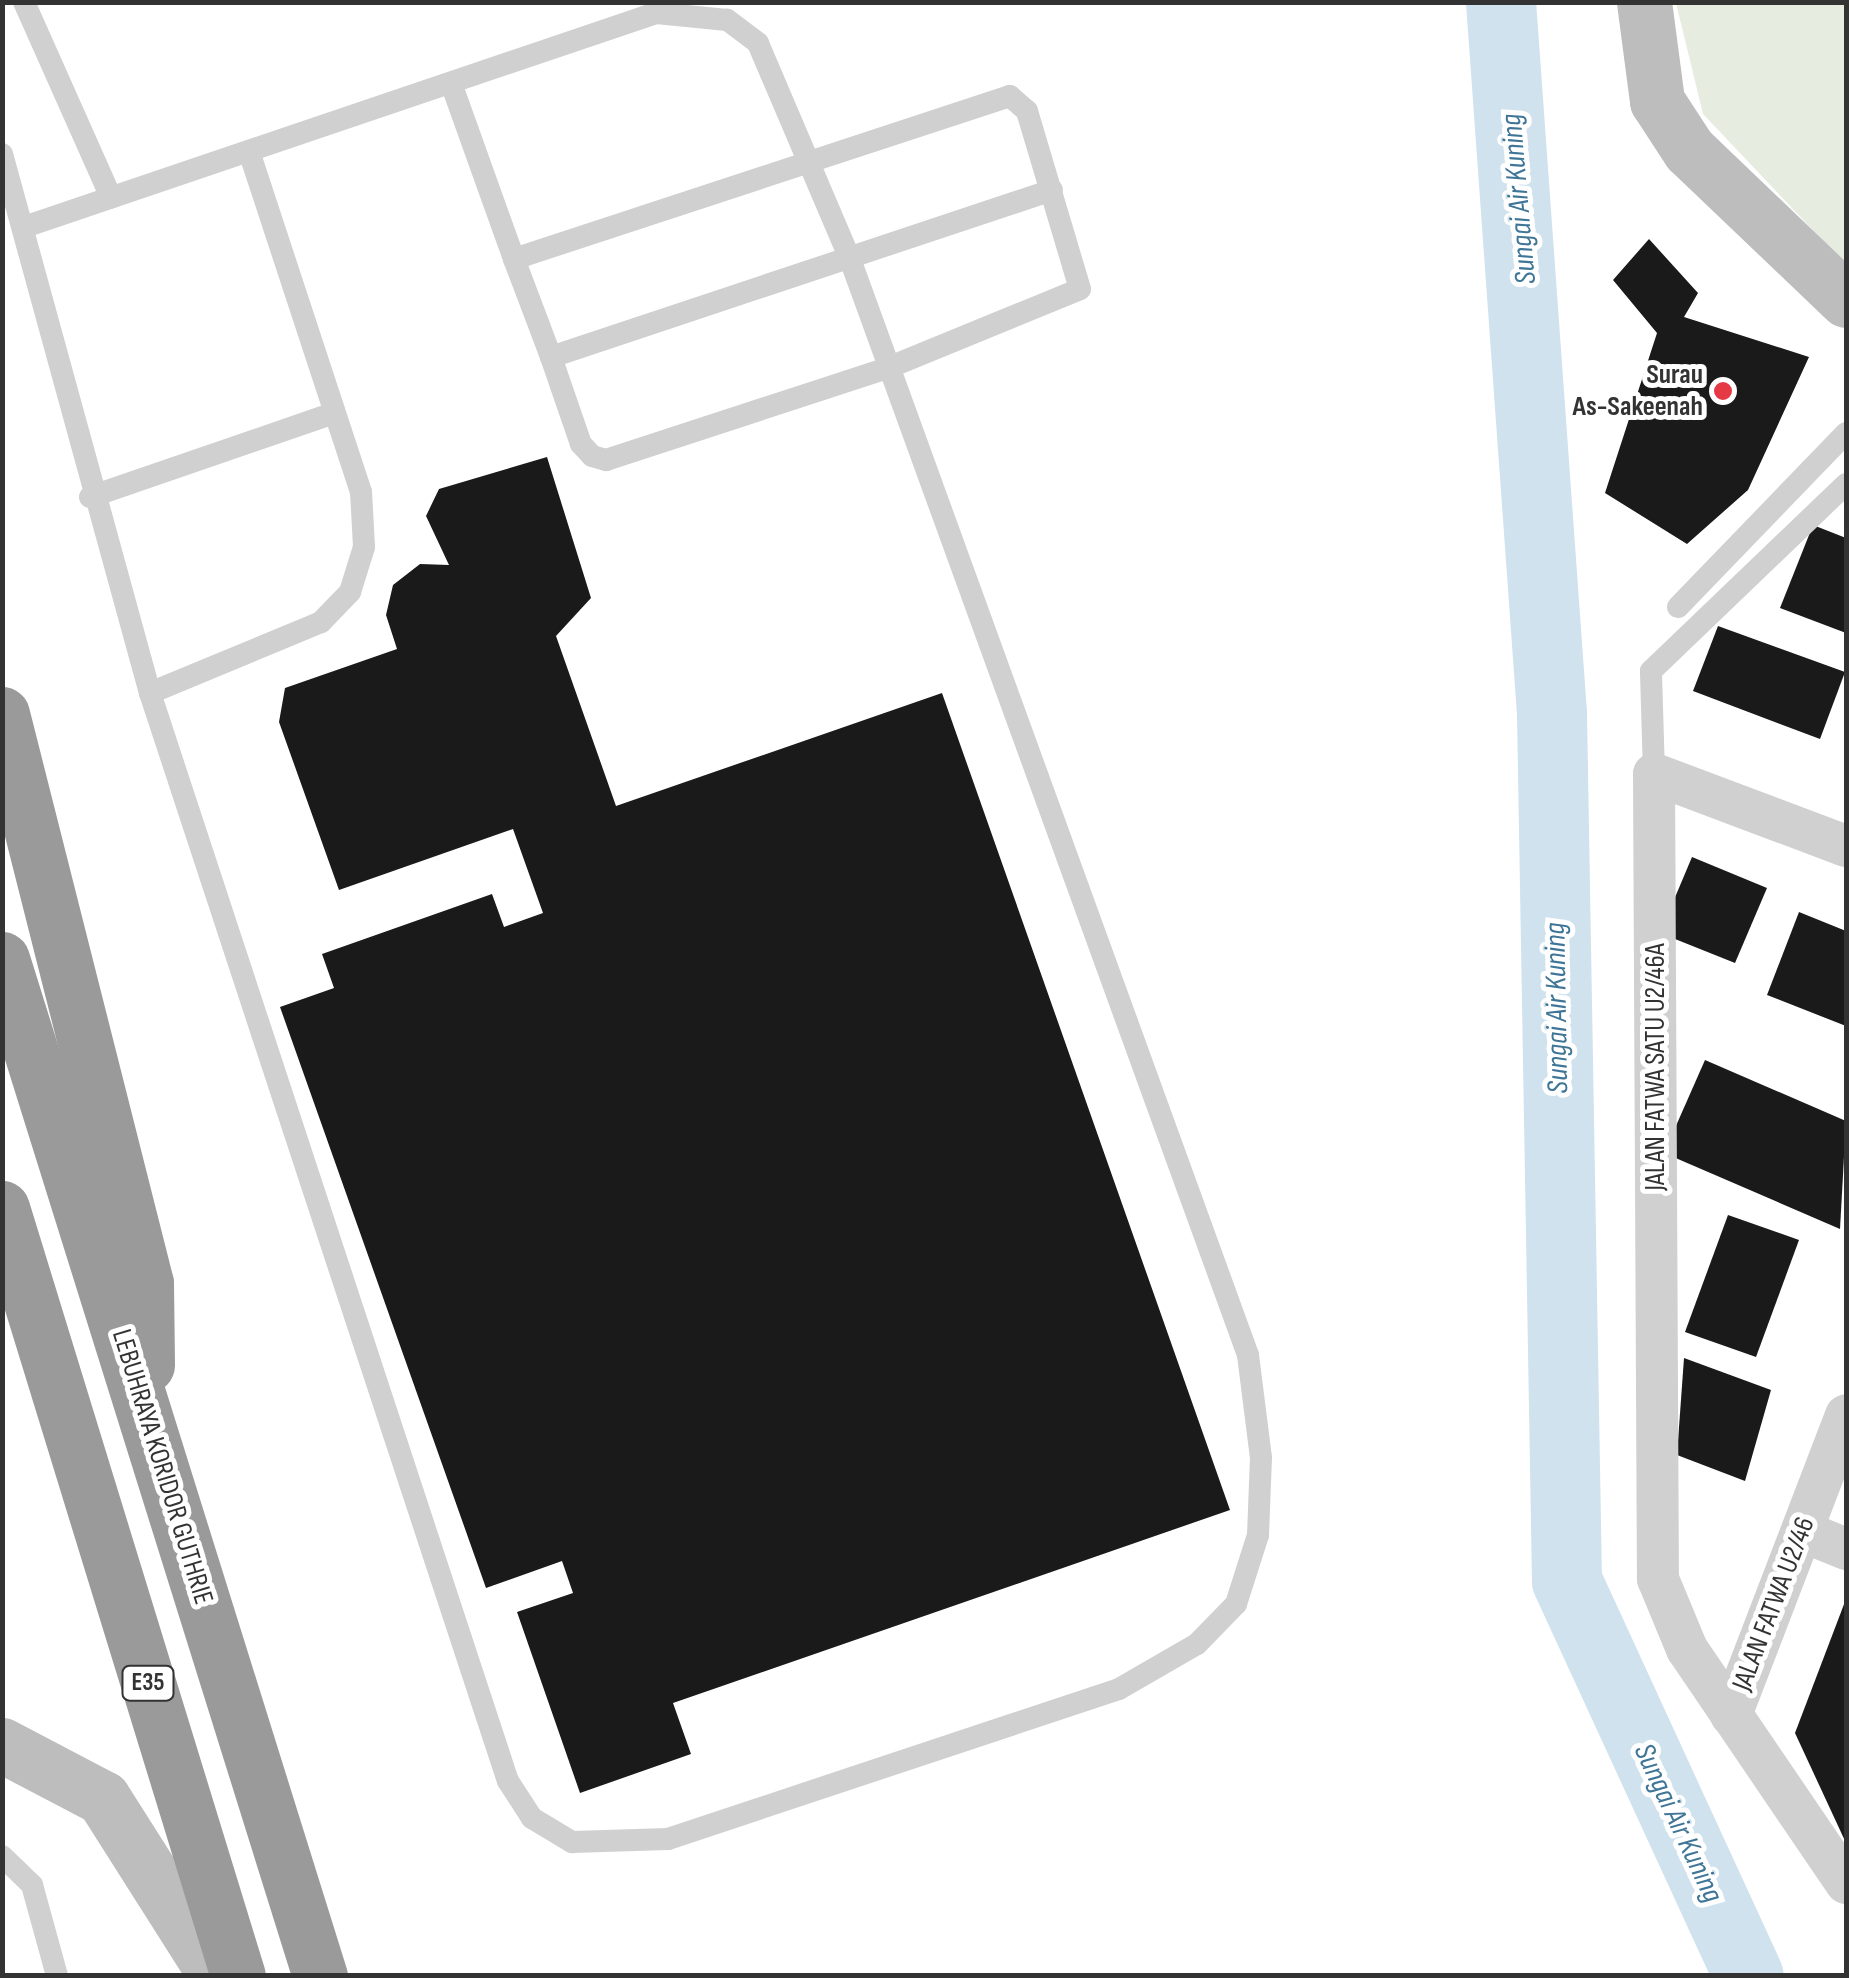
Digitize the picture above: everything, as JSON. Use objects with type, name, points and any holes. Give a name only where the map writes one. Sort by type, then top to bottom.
[{"type":"highway","points":[[2,714],[146,1283],[142,1403]]},
{"type":"highway","name":"LEBUHRAYA KORIDOR GUTHRIE","points":[[2,959],[320,1976]]},
{"type":"highway","name":"E35","points":[[2,1208],[238,1976]]},
{"type":"highway","points":[[2,1321],[58,1390]]},
{"type":"street","points":[[1644,2],[1657,102],[1689,150],[1846,300]]},
{"type":"street","points":[[1654,774],[1846,846]]},
{"type":"street","name":"JALAN FATWA SATU U2/46A","points":[[1654,774],[1658,1579],[1672,1623],[1731,1715]]},
{"type":"street","name":"JALAN FATWA U2/46","points":[[1846,1415],[1731,1715],[1846,1883]]},
{"type":"street","points":[[1802,1532],[1846,1548]]},
{"type":"street","points":[[2,1745],[103,1798],[216,1976]]},
{"type":"lane","points":[[24,2],[111,197]]},
{"type":"lane","points":[[2,154],[24,227],[90,496],[150,693],[508,1781],[532,1818],[572,1842],[668,1838],[1119,1688],[1197,1644],[1236,1604],[1250,1572],[1261,1458],[1248,1355],[850,259],[809,155],[758,43],[727,20],[688,10],[451,82],[24,227]]},
{"type":"lane","points":[[451,82],[514,259],[551,357],[581,444],[606,460],[890,367],[1076,298],[1078,270],[1027,110],[1010,96],[809,155],[514,259]]},
{"type":"lane","points":[[150,693],[275,646],[321,622],[350,592],[365,525],[334,412],[249,151]]},
{"type":"lane","points":[[551,357],[1052,190]]},
{"type":"lane","points":[[90,496],[334,412]]},
{"type":"lane","points":[[1678,608],[1846,433]]},
{"type":"lane","name":"JALAN FATWA SATU U2/46A","points":[[1654,774],[1651,671],[1846,484]]},
{"type":"lane","points":[[2,1856],[32,1885],[56,1973]]},
{"type":"shaded area","points":[[1676,3],[1846,3],[1846,265],[1703,114]]},
{"type":"building","points":[[1649,239],[1698,293],[1684,317],[1809,357],[1748,490],[1687,544],[1605,493],[1657,333],[1613,280]]},
{"type":"building","points":[[547,457],[591,598],[556,636],[616,806],[942,693],[1230,1510],[673,1703],[691,1754],[580,1793],[517,1612],[573,1593],[562,1561],[486,1588],[280,1007],[334,988],[322,954],[492,894],[504,927],[543,913],[513,829],[339,890],[279,722],[285,688],[397,649],[386,615],[393,585],[420,564],[449,565],[426,516],[439,489]]},
{"type":"building","points":[[1813,525],[1846,538],[1846,633],[1780,608]]},
{"type":"building","points":[[1718,626],[1845,672],[1820,739],[1693,691]]},
{"type":"building","points":[[1692,857],[1767,888],[1735,963],[1660,933]]},
{"type":"building","points":[[1799,912],[1846,931],[1846,1026],[1767,995]]},
{"type":"building","points":[[1705,1060],[1846,1121],[1840,1229],[1664,1153]]},
{"type":"building","points":[[1728,1215],[1799,1240],[1756,1357],[1685,1332]]},
{"type":"building","points":[[1684,1358],[1771,1390],[1745,1481],[1677,1455]]},
{"type":"building","points":[[1846,1599],[1846,1843],[1795,1733]]},
{"type":"waterway","name":"Sungai Air Kuning","points":[[1501,2],[1552,714],[1567,1581],[1749,1976]]},
{"type":"place","name":"Surau As-Sakeenah","points":[[1723,391]]}]
